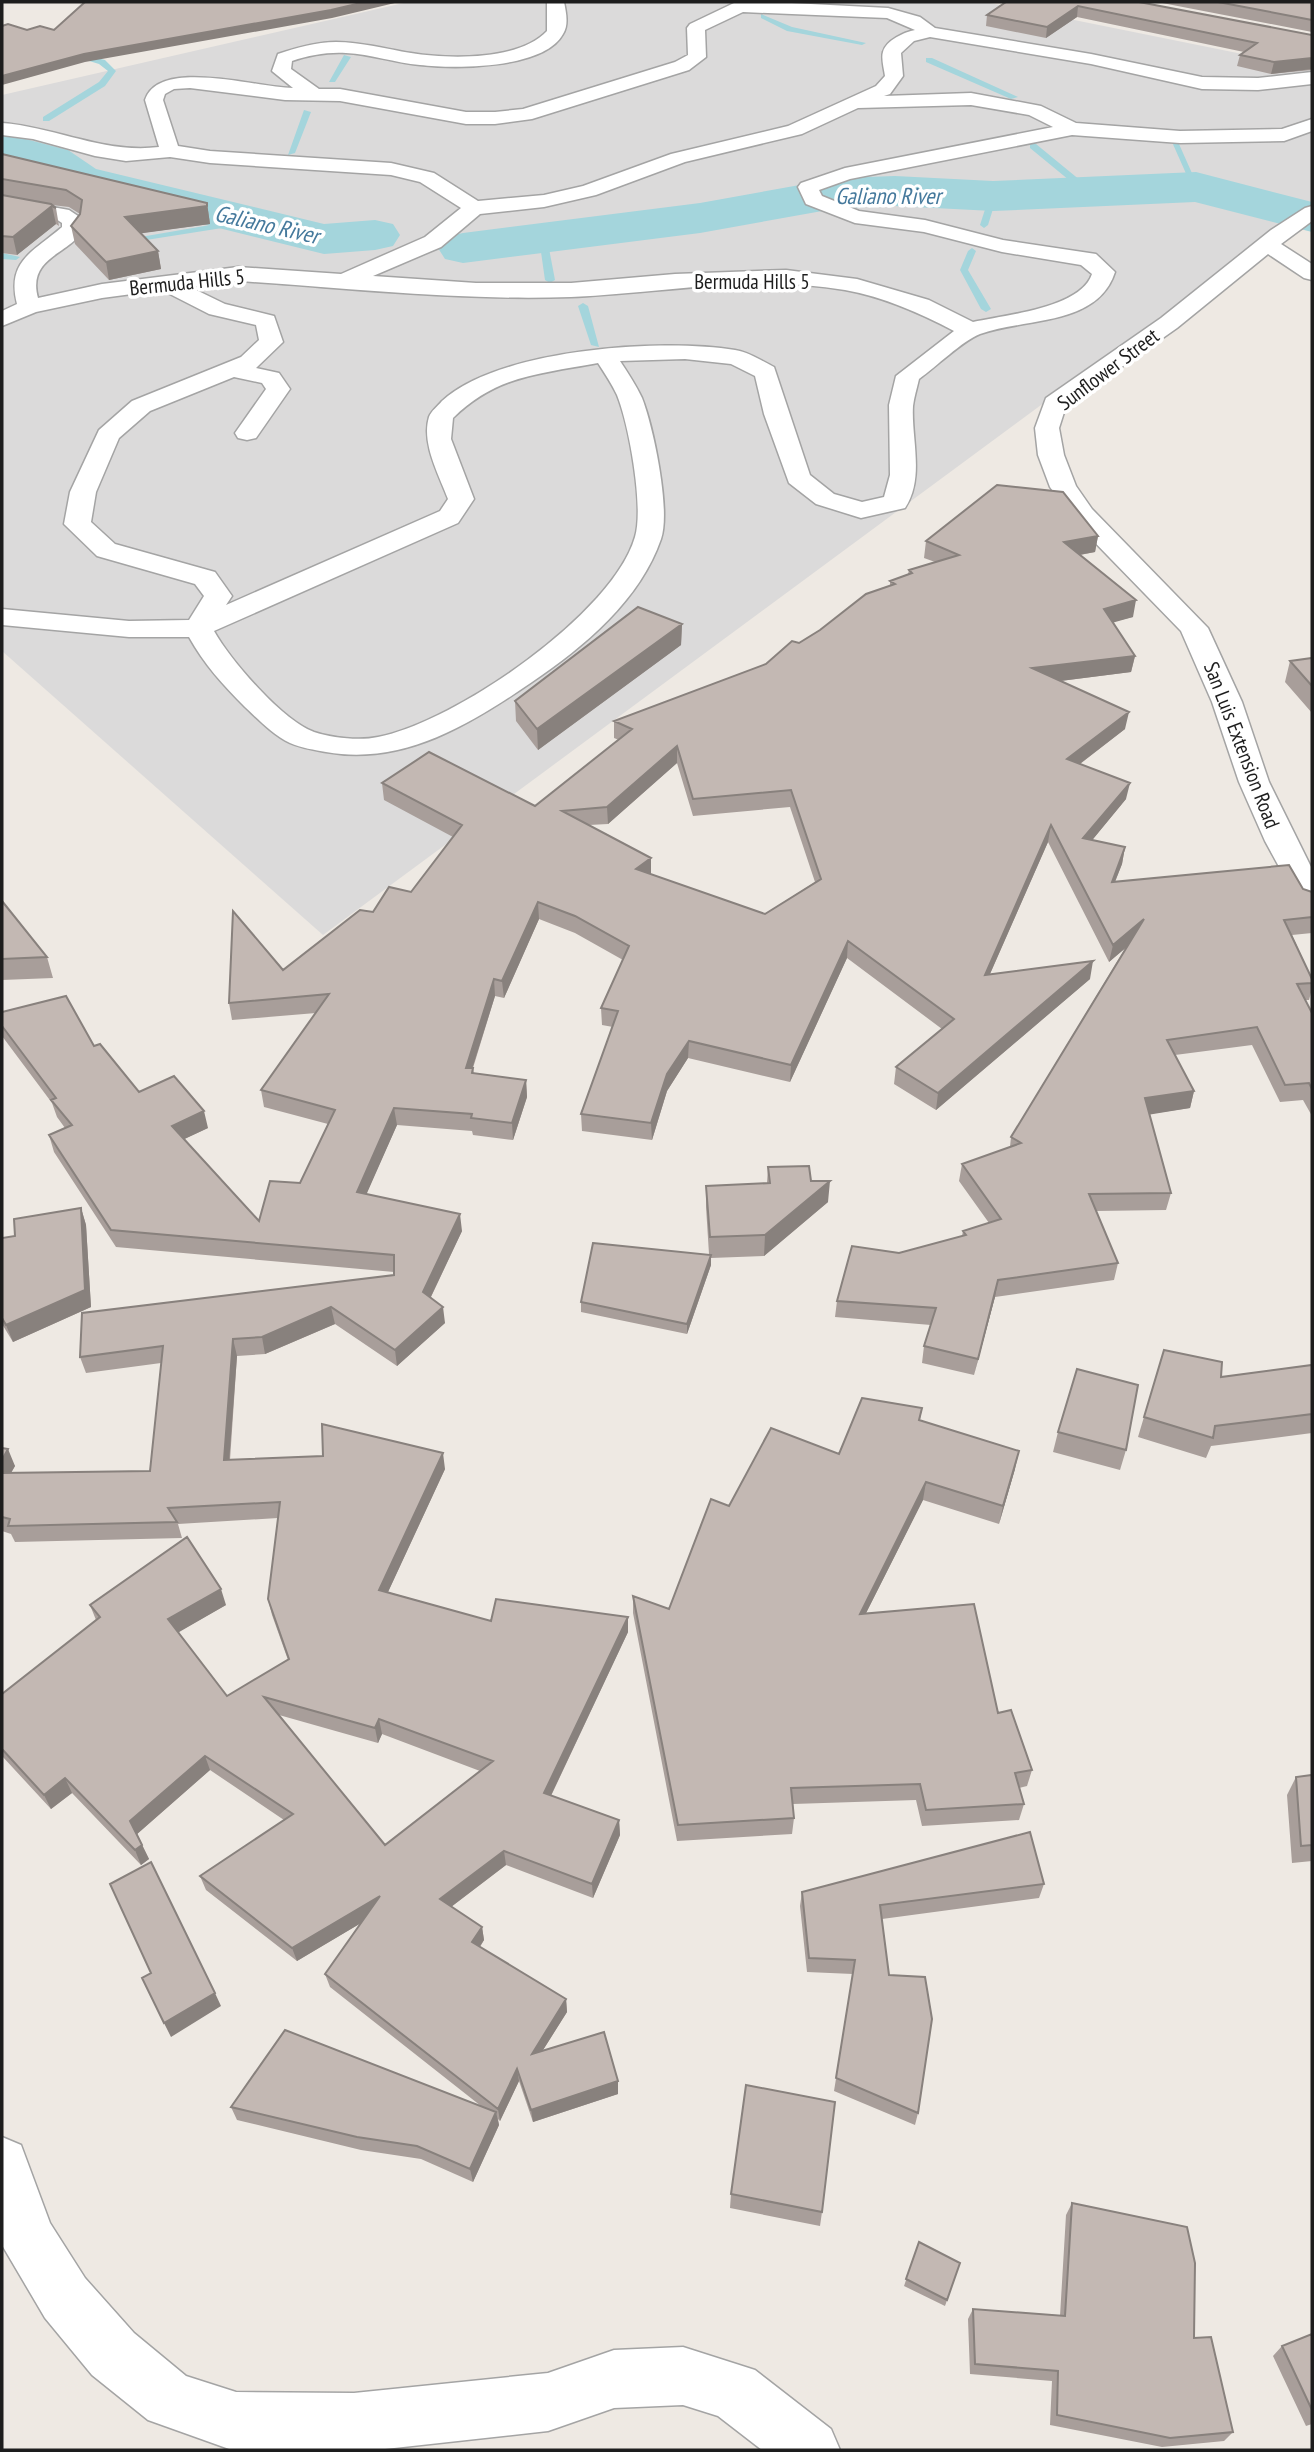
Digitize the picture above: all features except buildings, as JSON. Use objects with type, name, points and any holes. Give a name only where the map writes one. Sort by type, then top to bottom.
[{"type":"street","points":[[313,93],[281,71],[284,58],[305,50],[335,47],[423,61],[474,60],[523,54],[546,44],[555,33],[558,15],[555,2]]},
{"type":"street","points":[[170,151],[154,100],[157,91],[170,84],[190,82],[244,91],[313,93],[390,102],[466,118],[525,115],[682,66],[697,57],[696,28],[742,4],[888,13],[914,21],[930,32]]},
{"type":"street","points":[[342,282],[433,243],[474,208],[544,201],[589,191],[678,158],[796,130],[883,90],[894,76],[892,52],[908,37],[930,32],[1091,59],[1149,74],[1202,83],[1258,85],[1312,78]]},
{"type":"street","points":[[852,103],[971,99],[1034,110],[1072,129]]},
{"type":"street","points":[[2,617],[128,629],[198,628],[450,517],[461,499],[439,439],[441,416],[466,393],[505,374],[604,355],[685,352],[736,357],[766,372],[776,414],[798,478],[825,499],[861,510],[896,502],[903,475],[901,405],[908,376],[970,330],[1072,306],[1099,287],[1104,272],[1088,259],[1002,246],[925,226],[855,216],[811,193],[845,174],[1072,129],[1167,137],[1227,138],[1284,135],[1312,125]]},
{"type":"street","points":[[2,130],[42,134],[126,155],[170,151],[222,158],[391,169],[427,177],[474,208]]},
{"type":"street","points":[[2,204],[62,214],[74,220],[73,229],[30,265],[23,284],[29,307]]},
{"type":"street","name":"Sunflower Street","points":[[1194,628],[1118,554],[1083,515],[1063,487],[1051,454],[1047,428],[1049,416],[1055,403],[1169,323],[1312,212]]},
{"type":"street","points":[[1274,240],[1312,273]]},
{"type":"street","name":"Bermuda Hills 5","points":[[2,319],[29,307],[103,291],[237,274],[476,290],[571,290],[675,281],[786,277],[849,284],[921,304],[970,330]]},
{"type":"street","points":[[165,283],[217,309],[266,321],[271,342],[249,362],[141,406],[108,435],[83,492],[77,524],[106,550],[205,578],[218,596],[198,628]]},
{"type":"street","points":[[198,628],[218,662],[258,703],[300,737],[331,744],[379,747],[427,732],[483,702],[565,644],[609,606],[635,572],[650,536],[650,488],[630,397],[604,355]]},
{"type":"street","points":[[231,369],[271,378],[278,389],[247,433]]},
{"type":"street","name":"San Luis Extension Road","points":[[1194,628],[1227,702],[1254,782],[1281,842],[1312,898]]},
{"type":"street","points":[[2,2164],[27,2238],[65,2298],[113,2354],[169,2399],[236,2422],[354,2423],[548,2402],[614,2379],[683,2376],[734,2391],[810,2450]]},
{"type":"shaded area","points":[[408,2],[985,2],[1312,68],[1312,205],[323,935],[2,651],[2,95]]},
{"type":"waterway","points":[[764,16],[790,29],[862,43]]},
{"type":"waterway","points":[[46,119],[102,84],[112,71],[102,62],[76,54]]},
{"type":"waterway","points":[[332,80],[347,57]]},
{"type":"waterway","points":[[929,60],[1014,97]]},
{"type":"waterway","points":[[291,153],[307,112]]},
{"type":"waterway","points":[[1175,144],[1196,187]]},
{"type":"waterway","points":[[1033,146],[1089,192]]},
{"type":"waterway","name":"Galiano River","points":[[2,147],[51,160],[79,179],[324,239],[375,235]]},
{"type":"waterway","name":"Galiano River","points":[[463,248],[700,218],[839,193],[895,191],[993,196],[1196,187],[1312,217]]},
{"type":"waterway","points":[[984,225],[993,196]]},
{"type":"waterway","points":[[127,240],[251,221]]},
{"type":"waterway","points":[[543,238],[550,280]]},
{"type":"waterway","points":[[972,251],[964,270],[986,309]]},
{"type":"waterway","points":[[2,256],[16,257]]},
{"type":"waterway","points":[[583,306],[596,345]]}]
